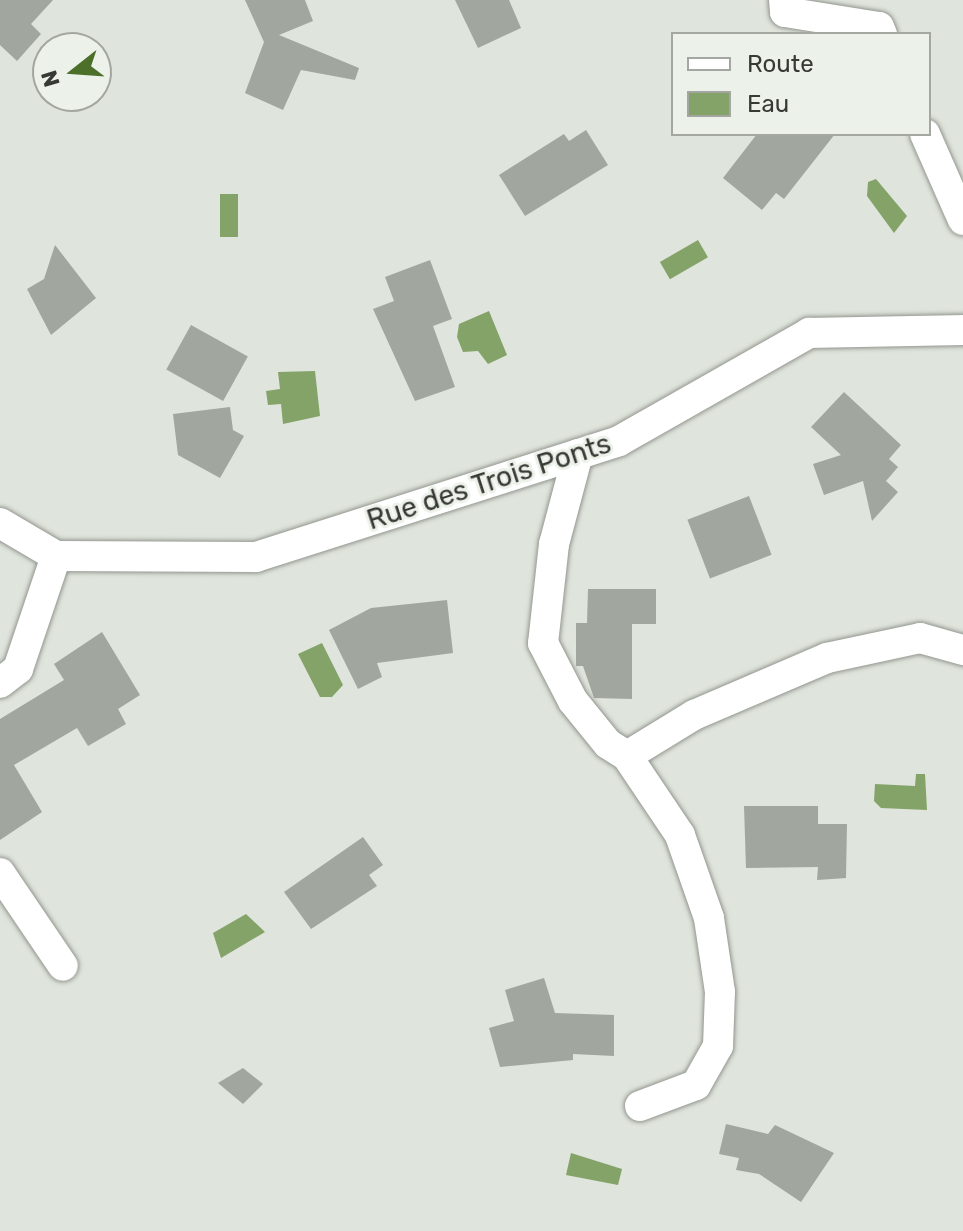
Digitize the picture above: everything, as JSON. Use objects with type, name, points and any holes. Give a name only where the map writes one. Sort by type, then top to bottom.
[{"type":"street","points":[[784,0],[785,12],[879,27],[881,32]]},
{"type":"street","points":[[926,136],[963,220]]},
{"type":"street","name":"Rue des Trois Ponts","points":[[56,556],[256,557],[619,441],[809,333],[963,330]]},
{"type":"street","points":[[578,454],[554,544],[543,643],[573,701],[608,744],[627,756],[680,835],[709,918],[720,992],[718,1046],[696,1085],[640,1106]]},
{"type":"street","points":[[0,523],[56,556],[18,669],[0,683]]},
{"type":"street","points":[[627,756],[694,715],[827,658],[920,638],[963,650]]},
{"type":"street","points":[[0,873],[63,966]]},
{"type":"water","points":[[876,179],[907,216],[894,233],[867,196],[868,182]]},
{"type":"water","points":[[220,194],[238,194],[238,237],[220,237]]},
{"type":"water","points":[[698,240],[708,257],[670,279],[660,262]]},
{"type":"water","points":[[489,311],[507,355],[488,364],[478,351],[463,352],[457,337],[459,324]]},
{"type":"water","points":[[315,371],[320,416],[283,424],[281,404],[268,405],[266,391],[280,389],[278,372]]},
{"type":"water","points":[[322,643],[343,685],[332,697],[320,697],[298,654]]},
{"type":"water","points":[[916,774],[925,774],[927,810],[881,808],[874,801],[875,784],[915,786]]},
{"type":"water","points":[[246,914],[265,932],[221,958],[213,933]]},
{"type":"water","points":[[571,1153],[622,1169],[618,1185],[566,1175]]},
{"type":"building","points":[[0,0],[53,0],[31,24],[39,32],[32,32],[32,44],[17,61],[0,45]]},
{"type":"building","points":[[245,0],[305,0],[313,21],[279,35],[359,68],[355,80],[301,70],[283,110],[245,93],[264,42]]},
{"type":"building","points":[[455,0],[509,0],[521,28],[478,48]]},
{"type":"building","points":[[586,130],[608,165],[525,216],[499,175],[564,134],[569,141]]},
{"type":"building","points":[[755,136],[833,136],[784,199],[776,193],[762,210],[723,178]]},
{"type":"building","points":[[55,245],[96,298],[51,335],[27,289],[44,279]]},
{"type":"building","points":[[430,260],[452,319],[433,326],[455,387],[415,401],[373,309],[394,301],[385,277]]},
{"type":"building","points":[[191,325],[248,357],[223,401],[166,370]]},
{"type":"building","points":[[844,392],[901,445],[889,459],[898,467],[886,481],[898,492],[872,521],[863,481],[824,495],[813,464],[841,455],[811,427]]},
{"type":"building","points":[[230,407],[233,430],[244,436],[220,478],[178,455],[173,414]]},
{"type":"building","points":[[749,496],[772,555],[710,578],[687,520]]},
{"type":"building","points":[[588,589],[656,589],[656,624],[632,624],[632,699],[594,698],[583,666],[576,666],[576,623],[587,623]]},
{"type":"building","points":[[447,600],[453,653],[377,663],[382,677],[358,689],[329,630],[371,608]]},
{"type":"building","points":[[102,632],[140,695],[118,709],[126,724],[88,746],[77,728],[14,765],[42,812],[0,840],[0,719],[64,680],[54,664]]},
{"type":"building","points":[[744,806],[818,806],[818,824],[847,824],[846,878],[817,880],[818,867],[746,868]]},
{"type":"building","points":[[363,837],[383,865],[369,875],[377,886],[311,929],[284,892]]},
{"type":"building","points":[[544,978],[555,1013],[614,1015],[614,1056],[573,1054],[573,1060],[500,1067],[489,1028],[514,1021],[505,990]]},
{"type":"building","points":[[243,1068],[263,1084],[243,1104],[218,1083]]},
{"type":"building","points":[[726,1124],[768,1134],[775,1125],[834,1153],[801,1202],[759,1174],[736,1170],[739,1158],[719,1154]]}]
